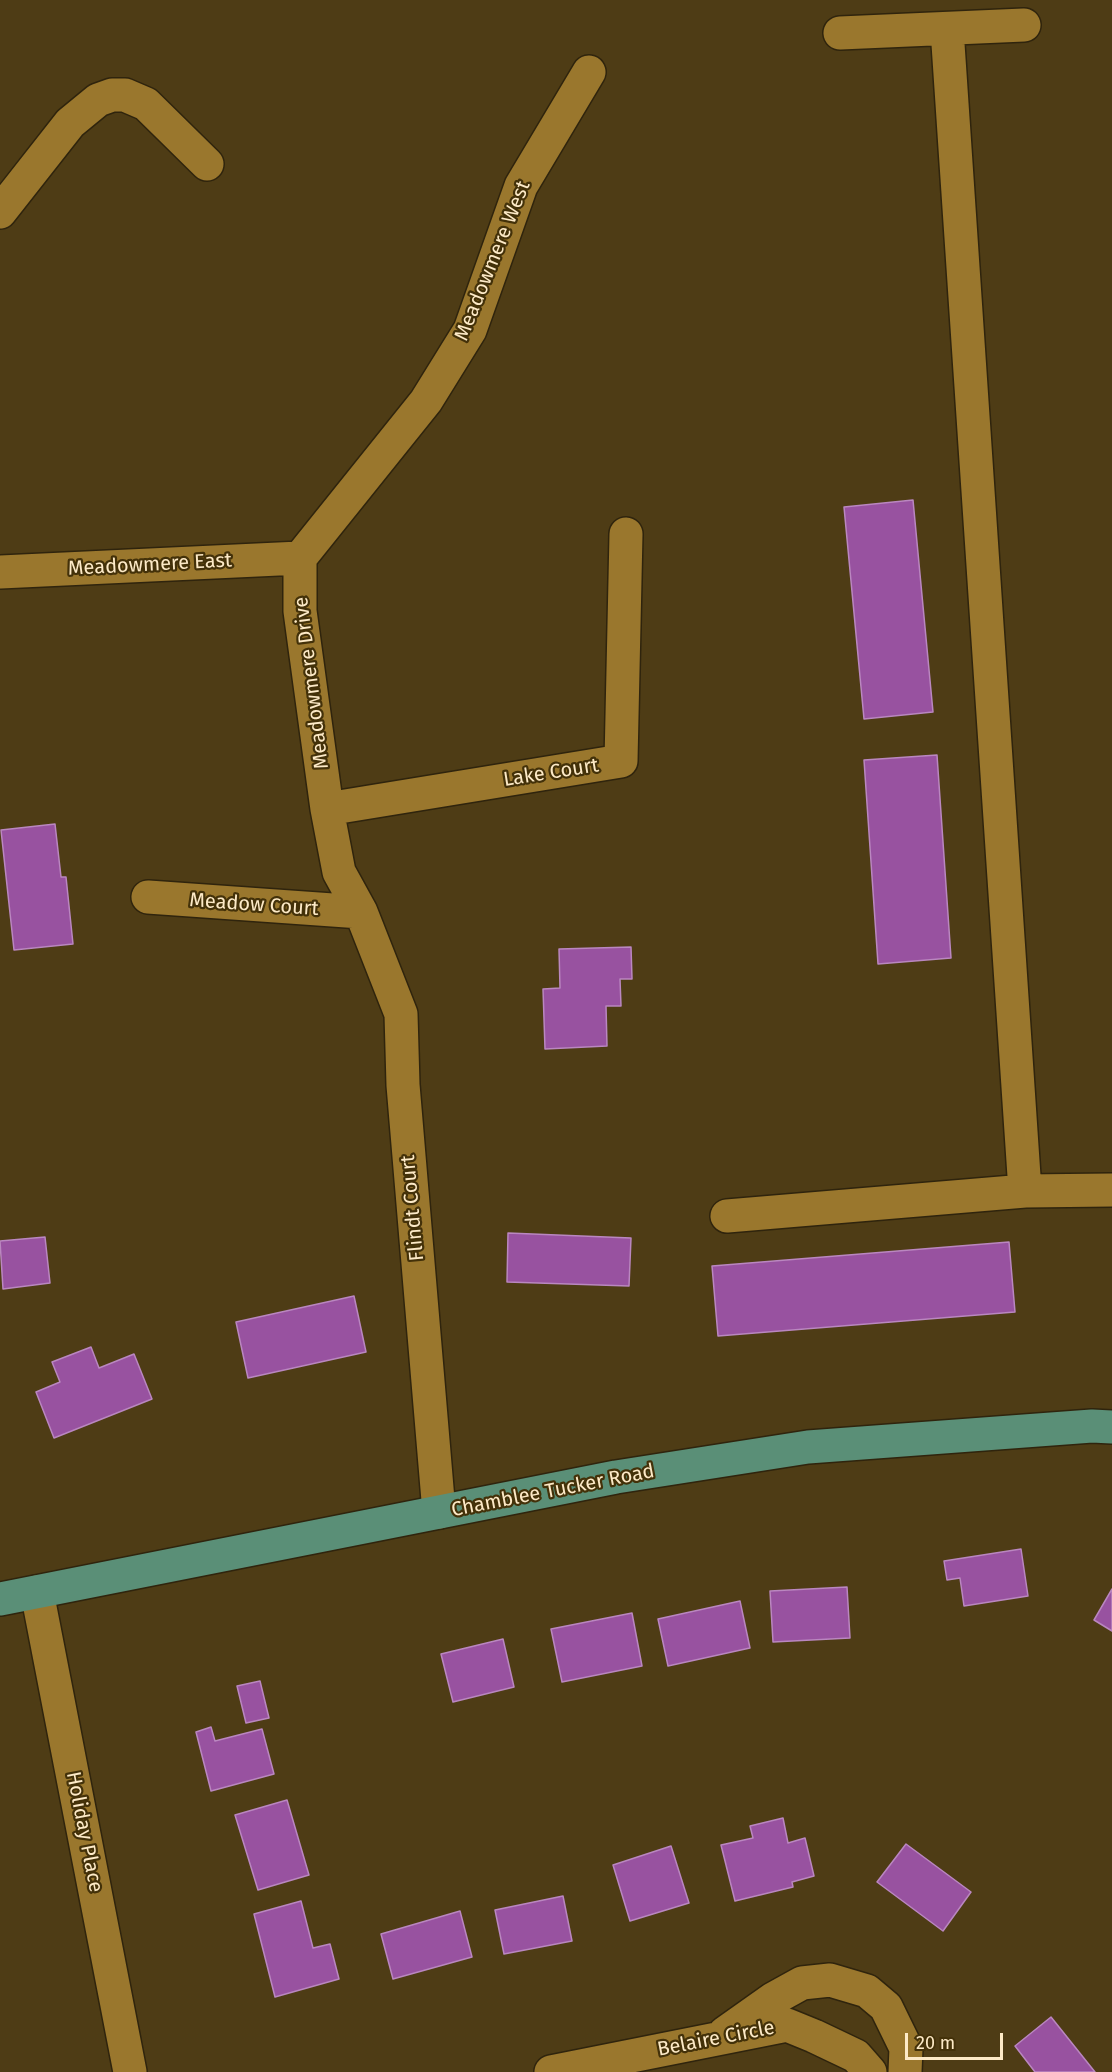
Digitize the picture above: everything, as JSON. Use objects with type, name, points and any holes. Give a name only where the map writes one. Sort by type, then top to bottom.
[{"type":"main road","name":"Chamblee Tucker Road","points":[[0,1599],[616,1477],[808,1447],[1092,1426],[1112,1427]]},
{"type":"street","points":[[840,33],[1024,25]]},
{"type":"street","points":[[947,29],[1025,1191]]},
{"type":"street","name":"Meadowmere West","points":[[300,558],[426,401],[470,330],[521,186],[590,72]]},
{"type":"street","points":[[0,212],[69,123],[98,100],[112,95],[125,95],[146,104],[207,164]]},
{"type":"street","name":"Lake Court","points":[[327,809],[621,761],[626,534]]},
{"type":"street","name":"Meadowmere East","points":[[0,572],[300,558]]},
{"type":"street","name":"Meadowmere Drive","points":[[300,558],[300,611],[327,809],[339,872],[361,912]]},
{"type":"street","name":"Meadow Court","points":[[148,897],[361,912]]},
{"type":"street","name":"Flindt Court","points":[[361,912],[401,1014],[403,1084],[439,1512]]},
{"type":"street","points":[[727,1216],[1025,1191],[1112,1190]]},
{"type":"street","name":"Holiday Place","points":[[37,1592],[130,2072]]},
{"type":"street","points":[[717,2039],[773,1999],[802,1983],[830,1980],[867,1991],[886,2007],[906,2048],[905,2072]]},
{"type":"street","name":"Belaire Circle","points":[[551,2072],[787,2025],[856,2056],[870,2072]]},
{"type":"building","points":[[913,500],[933,712],[864,719],[844,507]]},
{"type":"building","points":[[937,755],[951,958],[878,964],[864,760]]},
{"type":"building","points":[[55,824],[61,877],[66,877],[73,944],[14,950],[1,830]]},
{"type":"building","points":[[631,947],[632,979],[620,979],[621,1006],[606,1006],[607,1046],[545,1049],[543,989],[560,988],[559,949]]},
{"type":"building","points":[[508,1233],[631,1238],[629,1286],[507,1282]]},
{"type":"building","points":[[45,1237],[50,1283],[3,1289],[0,1241]]},
{"type":"building","points":[[1009,1242],[1015,1312],[718,1336],[712,1266]]},
{"type":"building","points":[[354,1296],[366,1352],[248,1378],[236,1322]]},
{"type":"building","points":[[91,1347],[99,1368],[134,1354],[152,1399],[54,1438],[36,1392],[60,1382],[52,1362]]},
{"type":"building","points":[[1021,1549],[1028,1596],[964,1606],[960,1578],[947,1580],[944,1561]]},
{"type":"building","points":[[847,1587],[850,1638],[773,1642],[770,1591]]},
{"type":"building","points":[[1112,1589],[1112,1631],[1094,1620]]},
{"type":"building","points":[[740,1601],[750,1648],[668,1666],[658,1619]]},
{"type":"building","points":[[632,1613],[642,1666],[562,1682],[551,1629]]},
{"type":"building","points":[[503,1639],[514,1687],[453,1702],[441,1654]]},
{"type":"building","points":[[260,1681],[269,1718],[246,1723],[237,1686]]},
{"type":"building","points":[[211,1727],[215,1741],[262,1729],[274,1774],[211,1791],[196,1732]]},
{"type":"building","points":[[287,1800],[309,1875],[258,1890],[235,1815]]},
{"type":"building","points":[[783,1818],[788,1843],[805,1838],[814,1876],[792,1882],[793,1887],[735,1901],[721,1845],[753,1838],[750,1826]]},
{"type":"building","points":[[906,1844],[971,1892],[943,1931],[877,1882]]},
{"type":"building","points":[[671,1846],[689,1903],[630,1921],[613,1865]]},
{"type":"building","points":[[563,1896],[572,1941],[504,1954],[495,1910]]},
{"type":"building","points":[[301,1901],[313,1948],[330,1944],[339,1979],[275,1997],[254,1914]]},
{"type":"building","points":[[460,1911],[472,1957],[393,1979],[381,1934]]},
{"type":"building","points":[[1051,2017],[1095,2072],[1035,2072],[1015,2046]]}]
